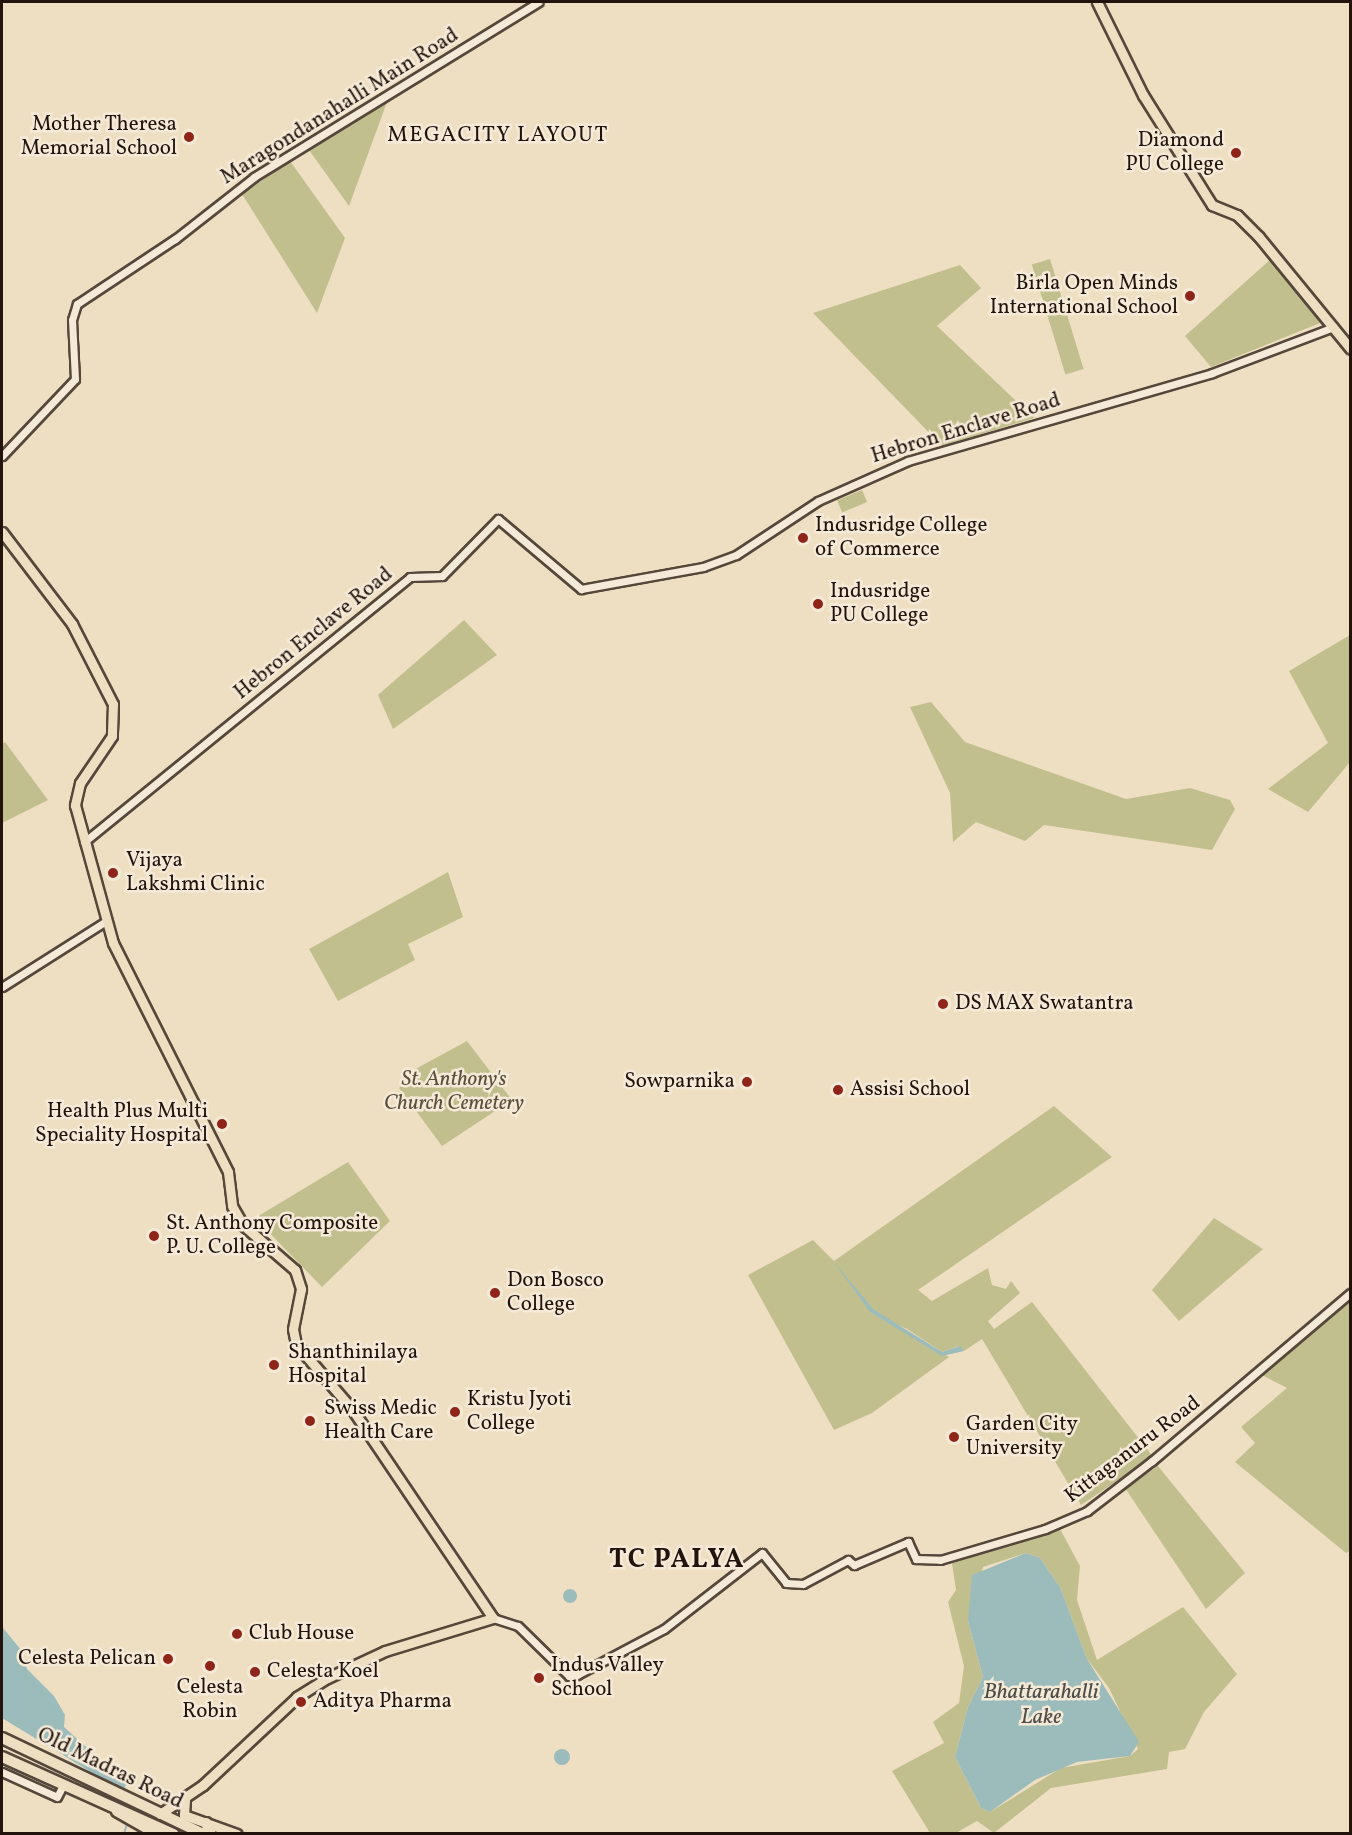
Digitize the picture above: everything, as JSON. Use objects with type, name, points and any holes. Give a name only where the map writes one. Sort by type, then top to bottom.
[{"type":"highway","name":"Old Madras Road","points":[[2,1738],[160,1814],[207,1830]]},
{"type":"highway","name":"Old Madras Road","points":[[2,1757],[62,1787],[173,1833]]},
{"type":"main road","points":[[1097,2],[1143,95],[1212,205],[1237,215],[1252,230],[1350,348]]},
{"type":"main road","points":[[2,532],[66,615],[113,704],[112,736],[75,799],[84,842],[106,921],[228,1172],[232,1206],[243,1225],[295,1270],[301,1289],[293,1329],[296,1344],[352,1410],[493,1618],[385,1651],[327,1678],[297,1697],[185,1800],[160,1814]]},
{"type":"main road","points":[[185,1800],[184,1815],[207,1830],[237,1833]]},
{"type":"main road","points":[[114,1809],[156,1833]]},
{"type":"street","name":"Maragondanahalli Main Road","points":[[2,456],[75,379],[72,320],[77,304],[175,239],[254,177],[539,2]]},
{"type":"street","name":"Hebron Enclave Road","points":[[84,842],[410,577],[442,576],[498,519],[581,589],[703,567],[736,555],[819,501],[908,461],[1212,373],[1334,327]]},
{"type":"street","points":[[2,987],[106,921]]},
{"type":"street","name":"Kittaganuru Road","points":[[493,1618],[518,1626],[569,1676],[577,1675],[664,1629],[762,1553],[786,1583],[803,1584],[848,1560],[854,1565],[908,1542],[916,1559],[940,1560],[1045,1529],[1087,1510],[1152,1461],[1350,1293]]},
{"type":"street","points":[[2,1772],[57,1797],[62,1787]]},
{"type":"green space","points":[[387,102],[349,206],[309,150]]},
{"type":"green space","points":[[290,161],[345,238],[317,313],[242,194]]},
{"type":"green space","points":[[1273,257],[1325,321],[1211,367],[1185,336]]},
{"type":"green space","points":[[1050,259],[1084,369],[1065,375],[1032,265]]},
{"type":"green space","points":[[960,265],[981,288],[937,326],[1034,418],[942,446],[813,313]]},
{"type":"green space","points":[[862,490],[867,502],[842,513],[837,501]]},
{"type":"green space","points":[[464,620],[497,655],[393,729],[378,695]]},
{"type":"green space","points":[[1350,635],[1350,762],[1308,812],[1268,789],[1328,743],[1289,671]]},
{"type":"green space","points":[[931,702],[965,742],[1126,799],[1190,788],[1230,800],[1235,809],[1212,850],[1044,825],[1025,841],[976,822],[953,842],[950,793],[910,707]]},
{"type":"green space","points":[[5,742],[48,800],[2,823],[2,744]]},
{"type":"green space","points":[[448,872],[463,917],[408,944],[415,960],[338,1001],[309,949]]},
{"type":"green space","name":"St. Anthony's Church Cemetery","points":[[467,1041],[512,1100],[442,1146],[399,1088],[410,1078],[408,1073]]},
{"type":"green space","points":[[1054,1106],[1112,1157],[918,1290],[932,1301],[988,1268],[992,1285],[1006,1289],[1011,1281],[1020,1293],[988,1321],[994,1329],[1032,1302],[1153,1457],[1081,1505],[982,1339],[964,1351],[959,1346],[942,1352],[907,1329],[870,1312],[949,1357],[872,1413],[834,1430],[748,1275],[813,1240],[834,1261]]},
{"type":"green space","points":[[348,1162],[390,1221],[322,1287],[255,1218]]},
{"type":"green space","points":[[1214,1218],[1263,1249],[1179,1321],[1152,1290]]},
{"type":"green space","points":[[1349,1302],[1350,1551],[1346,1553],[1235,1462],[1255,1443],[1241,1427],[1287,1388],[1262,1375]]},
{"type":"green space","points":[[1158,1466],[1245,1573],[1206,1609],[1125,1488]]},
{"type":"green space","points":[[1060,1529],[1080,1566],[1077,1600],[1097,1660],[1183,1607],[1237,1674],[1204,1712],[1185,1749],[1169,1752],[1167,1769],[1051,1788],[994,1833],[977,1821],[956,1833],[930,1833],[892,1771],[944,1743],[933,1722],[959,1703],[964,1666],[948,1602],[956,1590],[952,1563]],"holes":[[[1026,1553],[1040,1558],[1060,1587],[1087,1659],[1109,1688],[1138,1749],[1130,1756],[1061,1768],[990,1812],[981,1808],[955,1757],[968,1707],[983,1677],[968,1621],[983,1567]]]},
{"type":"water","points":[[833,1261],[873,1309],[942,1352],[960,1346],[964,1351],[942,1356],[870,1312]]},
{"type":"water","name":"Bhattarahalli Lake","points":[[1026,1553],[1040,1558],[1060,1587],[1087,1659],[1139,1742],[1130,1756],[1077,1762],[1035,1780],[990,1812],[981,1808],[955,1757],[968,1707],[983,1677],[968,1621],[972,1575]]},
{"type":"water","points":[[567,1589],[573,1589],[577,1596],[573,1603],[567,1603],[563,1599],[563,1593]]},
{"type":"water","points":[[2,1613],[3,1628],[22,1651],[27,1669],[54,1696],[65,1715],[64,1727],[127,1784],[122,1791],[2,1718]]},
{"type":"water","points":[[562,1749],[570,1757],[562,1765],[554,1757]]},
{"type":"waterway","points":[[124,1834],[128,1821]]},
{"type":"place","name":"Mother Theresa Memorial School","points":[[189,137]]},
{"type":"place","name":"Diamond PU College","points":[[1236,153]]},
{"type":"place","name":"Birla Open Minds International School","points":[[1190,296]]},
{"type":"place","name":"Indusridge College of Commerce","points":[[803,538]]},
{"type":"place","name":"Indusridge PU College","points":[[818,604]]},
{"type":"place","name":"Vijaya Lakshmi Clinic","points":[[113,873]]},
{"type":"place","name":"DS MAX Swatantra","points":[[943,1004]]},
{"type":"place","name":"Sowparnika","points":[[747,1082]]},
{"type":"place","name":"Assisi School","points":[[838,1090]]},
{"type":"place","name":"Health Plus Multi Speciality Hospital","points":[[222,1124]]},
{"type":"place","name":"St. Anthony Composite P. U. College","points":[[154,1236]]},
{"type":"place","name":"Don Bosco College","points":[[495,1293]]},
{"type":"place","name":"Shanthinilaya Hospital","points":[[274,1365]]},
{"type":"place","name":"Kristu Jyoti College","points":[[455,1412]]},
{"type":"place","name":"Swiss Medic Health Care","points":[[310,1421]]},
{"type":"place","name":"Garden City University","points":[[954,1437]]},
{"type":"place","name":"Club House","points":[[237,1634]]},
{"type":"place","name":"Celesta Pelican","points":[[168,1659]]},
{"type":"place","name":"Celesta Robin","points":[[210,1666]]},
{"type":"place","name":"Celesta Koel","points":[[255,1672]]},
{"type":"place","name":"Indus Valley School","points":[[539,1678]]},
{"type":"place","name":"Aditya Pharma","points":[[301,1702]]},
{"type":"district","name":"MEGACITY LAYOUT","points":[[498,136]]},
{"type":"district","name":"TC PALYA","points":[[677,1561]]}]
